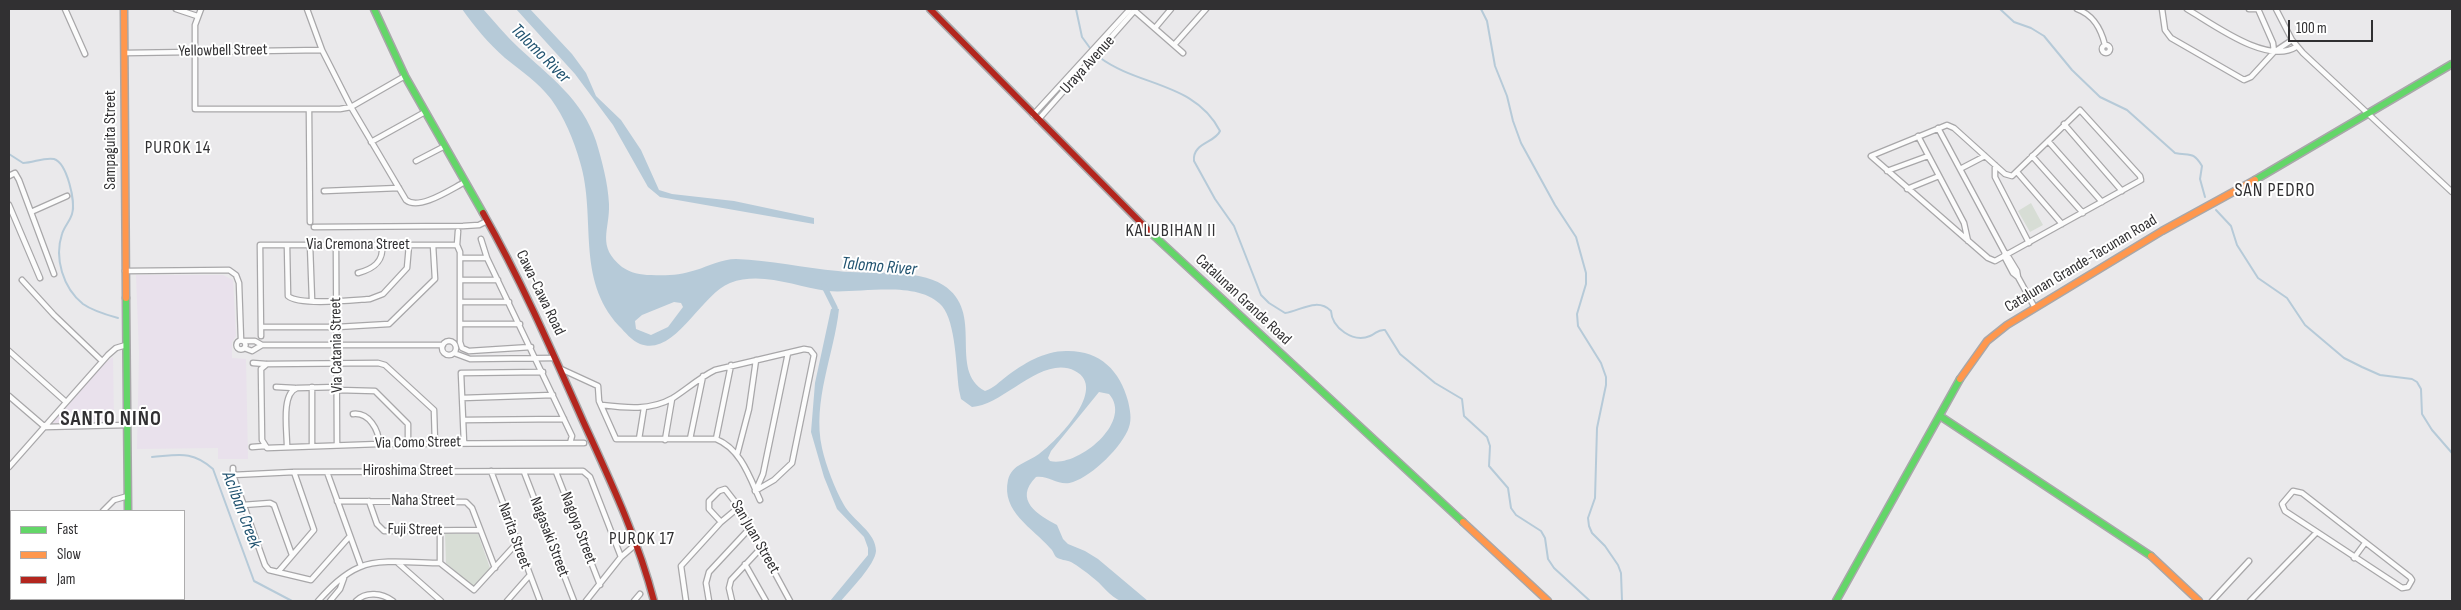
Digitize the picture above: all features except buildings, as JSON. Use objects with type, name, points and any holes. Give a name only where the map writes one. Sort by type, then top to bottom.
[{"type":"main road","name":"Sampaguita Street","points":[[124,9],[128,510]]},
{"type":"main road","name":"Cawa-Cawa Road","points":[[374,9],[405,76],[488,221],[556,358],[620,500],[650,581],[654,601]]},
{"type":"main road","name":"Catalunan Grande Road","points":[[930,9],[1173,253],[1548,601]]},
{"type":"main road","name":"Catalunan Grande-Tacunan Road","points":[[1836,601],[1980,349],[2002,329],[2162,231],[2290,160],[2452,64]]},
{"type":"main road","points":[[1940,416],[2148,553],[2199,601]]},
{"type":"street","points":[[65,9],[85,54]]},
{"type":"street","points":[[176,9],[197,16]]},
{"type":"street","points":[[201,9],[197,16],[195,109],[340,110],[351,107],[405,76]]},
{"type":"street","points":[[307,9],[322,50],[351,107],[409,202],[417,205],[465,182]]},
{"type":"street","points":[[1134,9],[1183,53]]},
{"type":"street","name":"Uraya Avenue","points":[[1036,117],[1050,96],[1134,9]]},
{"type":"street","name":"Uraya Avenue","points":[[1036,117],[1055,101],[1081,73],[1134,9]]},
{"type":"street","points":[[1155,28],[1172,9]]},
{"type":"street","points":[[1174,45],[1206,9]]},
{"type":"street","points":[[2077,9],[2086,13],[2097,24],[2105,45]]},
{"type":"street","points":[[2162,9],[2166,30],[2171,38],[2244,80],[2251,77],[2274,52],[2292,40]]},
{"type":"street","points":[[2187,9],[2252,45],[2274,52],[2286,52],[2296,47]]},
{"type":"street","points":[[2249,9],[2258,9],[2273,43],[2274,52]]},
{"type":"street","points":[[2276,9],[2296,47],[2452,192]]},
{"type":"street","points":[[1102,40],[1106,44]]},
{"type":"street","name":"Yellowbell Street","points":[[125,53],[322,50]]},
{"type":"street","points":[[1076,68],[1081,73]]},
{"type":"street","points":[[1050,96],[1055,101]]},
{"type":"street","points":[[309,110],[310,222]]},
{"type":"street","points":[[2078,110],[2083,111],[2140,176],[2141,180],[1995,261],[1990,260],[1887,172],[1871,155],[1947,125],[1952,126],[2010,177],[2064,124],[2078,110]]},
{"type":"street","points":[[371,142],[425,112]]},
{"type":"street","points":[[2064,124],[2122,191]]},
{"type":"street","points":[[1938,128],[2006,254],[2018,271],[2018,277],[2035,308]]},
{"type":"street","points":[[1918,136],[1967,229],[1968,241]]},
{"type":"street","points":[[2048,141],[2102,202]]},
{"type":"street","points":[[416,161],[445,146]]},
{"type":"street","points":[[1887,172],[1928,156]]},
{"type":"street","points":[[1960,169],[1985,156]]},
{"type":"street","points":[[2032,156],[2082,213]]},
{"type":"street","points":[[1995,165],[1995,177],[2029,243]]},
{"type":"street","points":[[2017,172],[2062,224]]},
{"type":"street","points":[[9,176],[15,173],[54,274]]},
{"type":"street","points":[[1907,189],[1939,176]]},
{"type":"street","points":[[324,191],[399,188]]},
{"type":"street","points":[[31,212],[67,196]]},
{"type":"street","points":[[9,205],[40,278]]},
{"type":"street","points":[[314,227],[463,226],[488,221]]},
{"type":"street","points":[[458,230],[460,342],[462,348],[469,351],[531,347]]},
{"type":"street","points":[[481,239],[487,258],[564,418],[572,436],[571,441]]},
{"type":"street","name":"Via Cremona Street","points":[[262,327],[260,245],[457,245]]},
{"type":"street","points":[[287,245],[288,296],[294,300],[370,299],[383,294],[409,266],[409,245]]},
{"type":"street","points":[[310,245],[312,300]]},
{"type":"street","name":"Via Catania Street","points":[[336,245],[338,446]]},
{"type":"street","points":[[358,273],[370,270],[378,262],[383,254],[382,245]]},
{"type":"street","points":[[261,336],[262,327],[337,328],[389,324],[435,279],[433,245]]},
{"type":"street","points":[[460,258],[487,258]]},
{"type":"street","points":[[126,271],[229,270],[236,275],[239,284],[244,348]]},
{"type":"street","points":[[22,280],[54,315],[102,361]]},
{"type":"street","points":[[460,280],[498,280]]},
{"type":"street","points":[[460,302],[509,302]]},
{"type":"street","points":[[460,324],[520,324]]},
{"type":"street","points":[[262,345],[255,341],[237,342],[237,347],[252,351],[262,345],[443,344],[448,341],[454,342],[456,347],[454,353]]},
{"type":"street","points":[[443,344],[442,349],[446,354],[454,353],[470,360],[537,360],[556,358]]},
{"type":"street","points":[[9,467],[102,361],[116,348],[126,345]]},
{"type":"street","points":[[601,405],[644,408],[672,398],[703,376],[731,365],[808,349],[814,355],[796,447],[790,466],[774,480],[756,491]]},
{"type":"street","points":[[9,351],[66,402]]},
{"type":"street","points":[[756,491],[763,474],[788,353]]},
{"type":"street","points":[[738,456],[747,418],[756,360]]},
{"type":"street","points":[[253,363],[378,363],[389,367],[434,410],[435,443]]},
{"type":"street","points":[[266,447],[262,440],[261,369],[270,364]]},
{"type":"street","points":[[716,439],[731,365]]},
{"type":"street","points":[[561,369],[598,386],[601,405],[616,439],[716,439],[726,444],[738,456],[760,500]]},
{"type":"street","points":[[464,443],[461,373],[543,372]]},
{"type":"street","points":[[690,439],[703,376]]},
{"type":"street","points":[[312,387],[312,445]]},
{"type":"street","points":[[276,388],[312,387],[375,391],[408,424],[408,443]]},
{"type":"street","points":[[287,446],[287,398],[295,388]]},
{"type":"street","points":[[462,398],[553,395]]},
{"type":"street","points":[[9,396],[45,427],[127,424]]},
{"type":"street","points":[[665,440],[672,398]]},
{"type":"street","points":[[639,440],[644,408]]},
{"type":"street","points":[[353,414],[362,414],[377,430],[379,444]]},
{"type":"street","points":[[463,420],[564,418]]},
{"type":"street","name":"Via Como Street","points":[[252,447],[571,441],[584,443]]},
{"type":"street","points":[[233,468],[233,475],[265,565],[269,570],[311,580],[350,536]]},
{"type":"street","name":"Narita Street","points":[[491,471],[540,601]]},
{"type":"street","name":"Hiroshima Street","points":[[233,475],[294,472],[583,471],[590,477],[621,557]]},
{"type":"street","points":[[278,572],[314,530],[294,472]]},
{"type":"street","points":[[327,472],[361,566]]},
{"type":"street","name":"Nagasaki Street","points":[[524,472],[574,601]]},
{"type":"street","name":"Nagoya Street","points":[[556,472],[600,585]]},
{"type":"street","name":"San Juan Street","points":[[720,522],[708,505],[716,493],[726,490],[739,508],[790,601]]},
{"type":"street","points":[[2293,491],[2302,494],[2410,576],[2412,580],[2408,587],[2402,588],[2316,532],[2283,509],[2284,501],[2293,491]]},
{"type":"street","points":[[104,510],[114,500],[128,496]]},
{"type":"street","name":"Naha Street","points":[[337,501],[462,501],[472,508],[495,568]]},
{"type":"street","name":"Fuji Street","points":[[369,501],[377,524],[384,531],[480,530]]},
{"type":"street","points":[[244,505],[270,503],[274,505],[292,555]]},
{"type":"street","points":[[686,601],[681,566],[720,522],[739,508]]},
{"type":"street","points":[[710,601],[706,583],[709,572],[750,528]]},
{"type":"street","points":[[440,530],[440,563]]},
{"type":"street","points":[[2250,601],[2316,532]]},
{"type":"street","points":[[318,601],[330,588],[361,566],[398,563],[440,563],[474,590],[517,543]]},
{"type":"street","points":[[2354,558],[2365,543]]},
{"type":"street","points":[[586,601],[621,557],[636,544]]},
{"type":"street","points":[[732,601],[729,588],[731,580],[761,548]]},
{"type":"street","points":[[2212,601],[2249,561]]},
{"type":"street","points":[[398,563],[441,601]]},
{"type":"street","points":[[745,564],[766,601]]},
{"type":"street","points":[[507,601],[529,576]]},
{"type":"street","points":[[330,601],[337,593],[344,578]]},
{"type":"street","points":[[634,601],[640,594]]},
{"type":"street","points":[[356,601],[368,595],[381,595],[393,601]]},
{"type":"street","points":[[88,600],[128,600]]},
{"type":"shaded area","points":[[2031,203],[2043,225],[2030,232],[2018,211]]},
{"type":"shaded area","points":[[136,275],[223,275],[233,280],[236,336],[232,342],[232,358],[246,359],[248,459],[218,459],[218,448],[137,449],[139,353]]},
{"type":"shaded area","points":[[113,357],[114,422],[52,423],[104,363]]},
{"type":"shaded area","points":[[445,534],[478,534],[490,568],[474,587],[446,563]]},
{"type":"water","points":[[462,9],[483,9],[514,43],[564,90],[582,113],[596,141],[606,180],[609,204],[607,245],[614,259],[625,269],[643,275],[674,275],[690,272],[721,261],[736,259],[838,271],[920,276],[943,285],[956,296],[962,310],[965,325],[968,369],[974,382],[985,391],[994,387],[1013,371],[1050,353],[1078,352],[1098,358],[1106,364],[1120,380],[1128,401],[1130,421],[1126,435],[1106,459],[1081,479],[1063,483],[1036,477],[1027,493],[1028,500],[1042,517],[1057,525],[1063,539],[1068,544],[1098,559],[1148,601],[1121,601],[1079,567],[1056,557],[1051,549],[1020,518],[1009,501],[1007,491],[1008,480],[1013,470],[1047,448],[1067,427],[1083,402],[1086,389],[1084,379],[1075,371],[1062,368],[1049,369],[1023,382],[997,399],[972,407],[961,399],[953,334],[947,314],[942,306],[931,298],[904,290],[827,291],[767,279],[742,280],[730,283],[719,290],[708,299],[676,334],[665,342],[653,346],[640,344],[631,339],[605,307],[597,288],[589,247],[585,183],[578,154],[564,121],[546,93],[505,58],[482,35]],"holes":[[[674,302],[681,303],[683,307],[668,327],[651,335],[636,329],[635,321],[642,315]],[[1099,392],[1109,394],[1115,405],[1114,417],[1108,429],[1099,441],[1087,450],[1061,461],[1050,461],[1048,458],[1051,451]]]},
{"type":"water","points":[[516,9],[530,9],[572,54],[586,73],[596,96],[621,120],[641,150],[659,190],[672,194],[734,201],[814,218],[814,224],[660,197],[648,187],[613,125],[575,74]]},
{"type":"water","points":[[831,309],[839,309],[820,413],[822,448],[828,470],[844,505],[868,532],[875,544],[876,551],[875,557],[867,570],[841,601],[830,601],[868,555],[868,548],[864,537],[837,509],[824,477],[811,432],[815,383]]},
{"type":"waterway","points":[[1076,9],[1082,37],[1090,48]]},
{"type":"waterway","points":[[1481,9],[1487,21],[1495,66],[1507,96],[1521,143],[1555,205],[1576,237],[1586,273],[1586,284],[1577,314],[1578,326],[1601,363],[1606,377],[1597,428],[1595,498],[1588,518],[1592,533],[1605,546],[1618,565],[1621,573],[1622,601]]},
{"type":"waterway","points":[[2000,9],[2014,22],[2031,28],[2044,36],[2072,70],[2100,97],[2127,110],[2175,153],[2191,155],[2196,158],[2202,166],[2200,179],[2205,197]]},
{"type":"waterway","points":[[1099,57],[1115,67],[1181,94],[1196,103],[1209,115],[1220,131],[1214,138],[1197,150],[1194,155],[1194,161],[1215,199],[1234,226],[1261,295],[1269,303],[1285,313],[1314,305],[1326,307],[1331,311],[1332,317],[1339,328],[1350,336],[1363,338],[1385,330],[1400,354],[1435,383],[1462,399],[1464,416],[1487,437],[1490,446],[1489,466],[1508,488],[1511,508],[1516,515],[1541,531],[1545,538],[1548,559],[1554,568],[1590,601]]},
{"type":"waterway","name":"Acliban Creek","points":[[9,154],[23,163],[54,159],[63,168],[73,201],[71,217],[63,231],[60,243],[60,262],[65,281],[70,290],[83,304],[96,311],[118,318]]},
{"type":"waterway","points":[[2216,210],[2231,226],[2237,245],[2258,278],[2287,298],[2305,325],[2344,358],[2380,375],[2412,379],[2417,382],[2421,389],[2422,414],[2432,430],[2452,453]]},
{"type":"waterway","points":[[824,286],[835,308],[834,314]]},
{"type":"waterway","name":"Acliban Creek","points":[[152,457],[191,456],[213,469],[254,581],[292,601]]},
{"type":"traffic: fast","points":[[374,9],[405,76],[483,213]]},
{"type":"traffic: fast","points":[[2255,180],[2452,64]]},
{"type":"traffic: fast","points":[[1151,233],[1463,522]]},
{"type":"traffic: fast","points":[[126,298],[128,510]]},
{"type":"traffic: fast","points":[[1836,601],[1960,379]]},
{"type":"traffic: fast","points":[[1940,416],[2151,556]]},
{"type":"traffic: slow","points":[[124,9],[126,298]]},
{"type":"traffic: slow","points":[[1960,379],[1987,341],[2007,325],[2162,231],[2255,180]]},
{"type":"traffic: slow","points":[[1463,522],[1548,601]]},
{"type":"traffic: slow","points":[[2151,556],[2199,601]]},
{"type":"traffic: jam","points":[[930,9],[1151,233]]},
{"type":"traffic: jam","points":[[483,213],[536,316],[613,488],[632,532],[654,601]]},
{"type":"district","name":"PUROK 14","points":[[178,148]]},
{"type":"district","name":"SAN PEDRO","points":[[2275,191]]},
{"type":"district","name":"KALUBIHAN II","points":[[1171,231]]},
{"type":"district","name":"SANTO NIÑO","points":[[111,420]]},
{"type":"district","name":"PUROK 17","points":[[642,539]]},
{"type":"water label","name":"Talomo River","points":[[540,54]]},
{"type":"water label","name":"Talomo River","points":[[879,267]]}]
